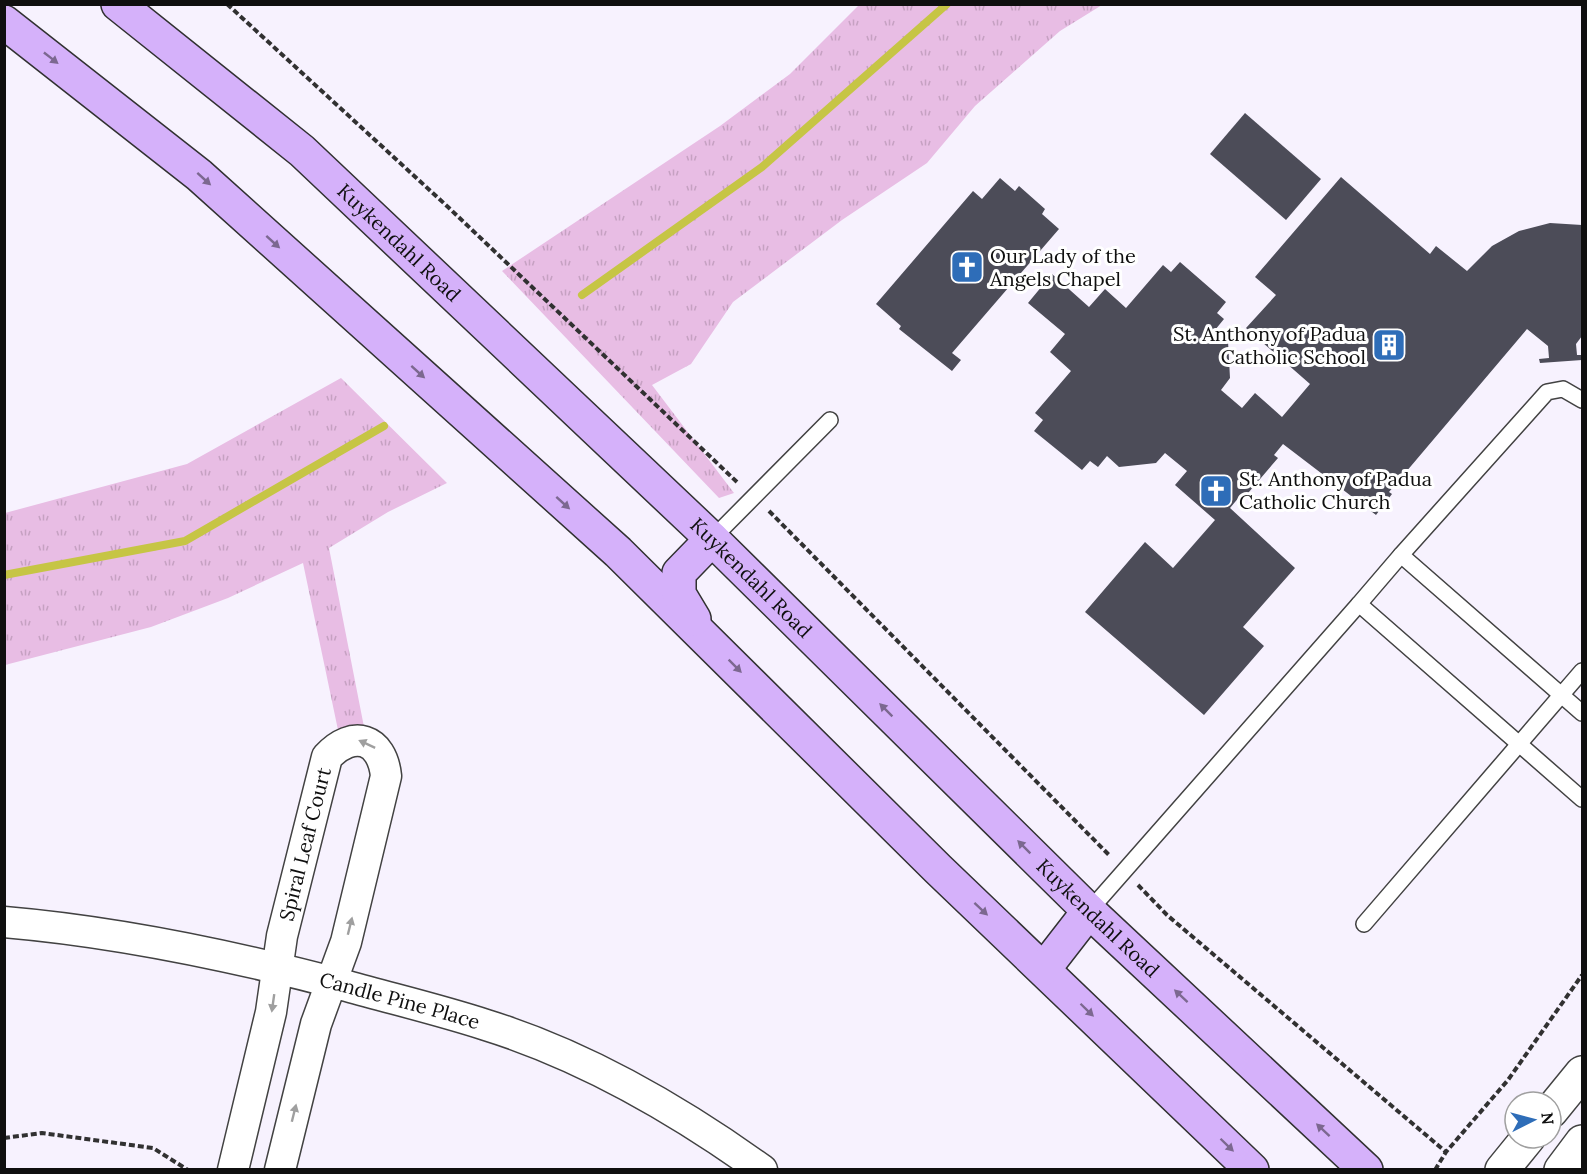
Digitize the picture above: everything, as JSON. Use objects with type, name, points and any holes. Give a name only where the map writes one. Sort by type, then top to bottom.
[{"type":"main road","name":"Kuykendahl Road","points":[[118,4],[302,151],[712,539],[1089,911],[1366,1170]]},
{"type":"main road","points":[[4,22],[199,175],[609,544],[700,631],[938,869],[1252,1170]]},
{"type":"main road","points":[[700,631],[680,594],[679,573],[712,539]]},
{"type":"main road","points":[[1044,969],[1089,911]]},
{"type":"street","name":"Spiral Leaf Court","points":[[233,1170],[271,1012],[282,936],[327,757],[344,741],[358,740],[370,744],[378,751],[385,764],[386,776],[346,942],[316,1024],[280,1170]]},
{"type":"street","name":"Candle Pine Place","points":[[4,922],[124,935],[278,968],[488,1025],[562,1054],[638,1090],[707,1130],[762,1170]]},
{"type":"street","points":[[1563,1096],[1582,1073]]},
{"type":"street","points":[[1561,1170],[1582,1142]]},
{"type":"street","points":[[1502,1170],[1518,1150]]},
{"type":"lane","points":[[1089,911],[1547,392],[1563,389],[1582,400]]},
{"type":"lane","points":[[712,539],[830,420]]},
{"type":"lane","points":[[1401,555],[1582,713]]},
{"type":"lane","points":[[1359,604],[1582,799]]},
{"type":"lane","points":[[1364,924],[1582,671]]},
{"type":"path","points":[[227,4],[448,207],[820,560],[1167,915],[1446,1152]]},
{"type":"path","points":[[1434,1170],[1446,1152],[1508,1080],[1582,975]]},
{"type":"path","points":[[4,1138],[42,1133],[153,1148],[188,1170]]},
{"type":"green space","points":[[859,5],[1102,5],[1060,31],[975,106],[927,163],[842,220],[733,302],[691,364],[652,385],[734,493],[719,498],[502,271],[720,126],[790,74]]},
{"type":"green space","points":[[341,378],[447,483],[388,512],[329,548],[364,727],[338,730],[303,563],[228,598],[151,627],[5,665],[5,513],[187,464]]},
{"type":"building","points":[[1245,113],[1321,179],[1286,220],[1210,154]]},
{"type":"building","points":[[1341,177],[1430,254],[1436,246],[1467,271],[1492,246],[1519,231],[1550,223],[1582,225],[1582,336],[1576,344],[1577,355],[1582,355],[1582,360],[1540,363],[1539,359],[1549,358],[1548,346],[1527,329],[1389,492],[1392,494],[1376,515],[1283,444],[1274,455],[1278,458],[1243,499],[1240,496],[1230,508],[1295,568],[1243,627],[1264,646],[1204,715],[1085,612],[1145,542],[1173,568],[1215,520],[1175,485],[1187,471],[1165,453],[1156,463],[1119,467],[1107,456],[1098,467],[1090,461],[1082,470],[1034,431],[1043,420],[1035,413],[1071,371],[1050,352],[1065,334],[1028,303],[1052,274],[1089,307],[1105,289],[1126,308],[1163,265],[1171,272],[1180,262],[1226,302],[1217,313],[1224,319],[1215,330],[1228,341],[1230,378],[1221,390],[1242,408],[1255,393],[1282,417],[1310,384],[1246,328],[1276,295],[1255,277]]},
{"type":"building","name":"Our Lady of the Angels Chapel","points":[[1000,178],[1015,191],[1019,186],[1045,209],[1042,214],[1059,229],[952,353],[961,360],[952,371],[899,329],[901,326],[876,304],[973,191],[982,199]]},
{"type":"waterway","points":[[582,295],[762,167],[947,4]]},
{"type":"waterway","points":[[4,575],[185,541],[384,426]]},
{"type":"place","name":"Our Lady of the Angels Chapel","points":[[967,267]]},
{"type":"place","name":"St. Anthony of Padua Catholic School","points":[[1389,345]]},
{"type":"place","name":"St. Anthony of Padua Catholic Church","points":[[1216,491]]}]
